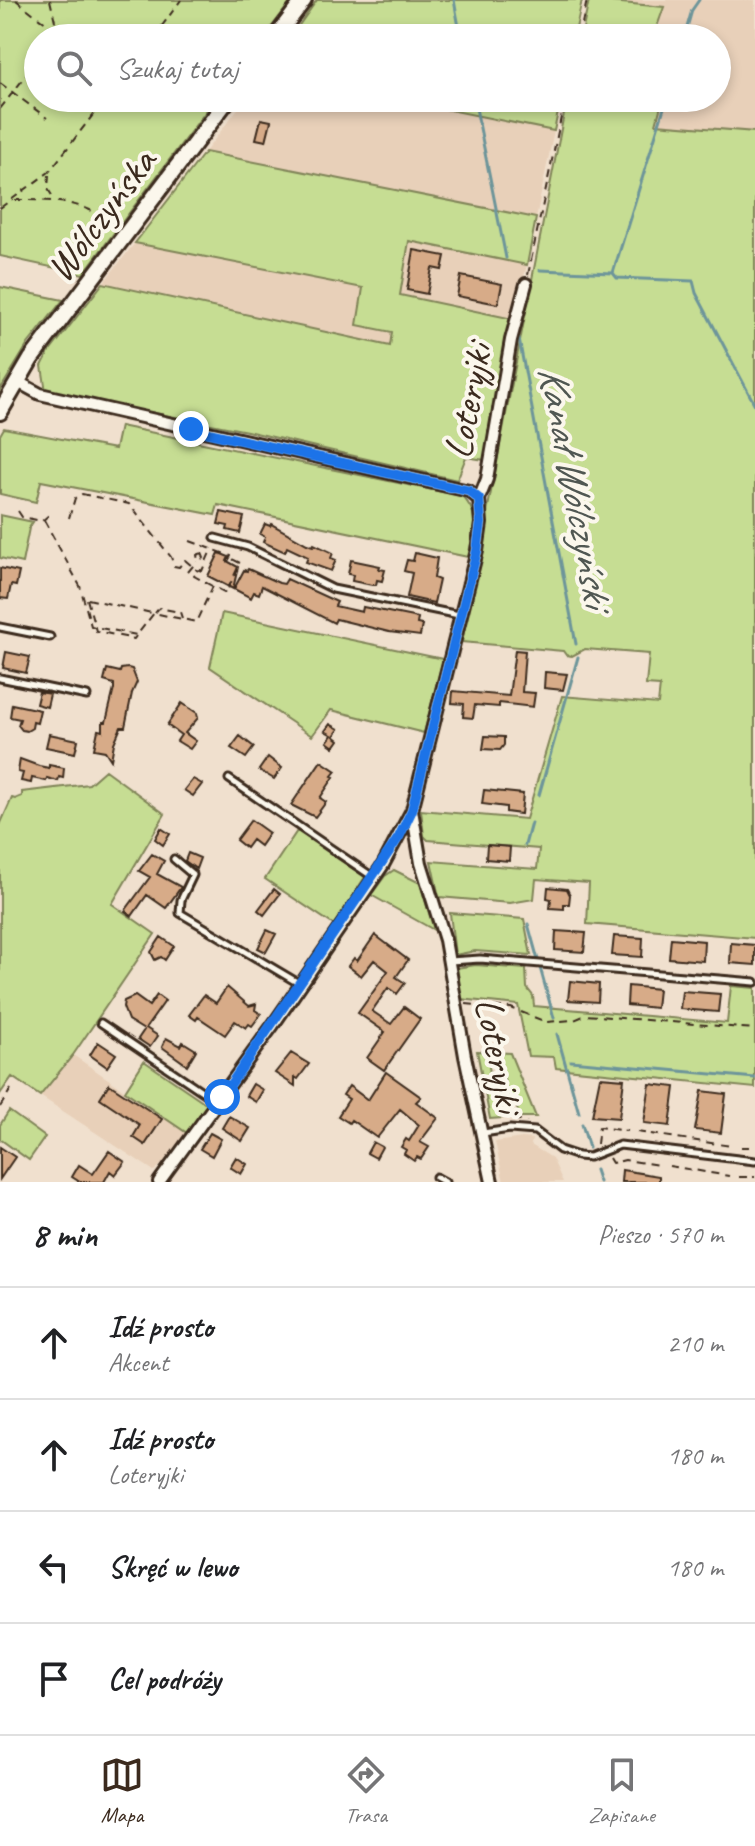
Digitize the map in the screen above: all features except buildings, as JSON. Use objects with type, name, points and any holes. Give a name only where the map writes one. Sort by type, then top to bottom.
[{"type":"street","points":[[286,24],[304,0]]},
{"type":"street","name":"Wólczyńska","points":[[0,412],[31,359],[218,112]]},
{"type":"street","name":"Loteryjki","points":[[492,1182],[450,961],[440,917],[421,863],[412,810],[477,551],[481,523],[479,499],[487,479],[511,340],[526,284]]},
{"type":"street","points":[[18,382],[40,394],[469,491],[479,499]]},
{"type":"street","points":[[159,1182],[219,1102],[373,877],[412,810]]},
{"type":"lane","points":[[215,538],[248,547],[333,589],[460,616]]},
{"type":"lane","points":[[0,627],[50,637]]},
{"type":"lane","points":[[0,678],[87,696]]},
{"type":"lane","points":[[229,779],[373,877]]},
{"type":"lane","points":[[174,859],[193,875],[181,900],[180,913],[300,984]]},
{"type":"lane","points":[[450,961],[480,959],[755,982]]},
{"type":"lane","points":[[101,1023],[219,1102]]},
{"type":"lane","points":[[481,1133],[510,1129],[535,1131],[560,1150],[578,1156],[589,1157],[610,1148],[629,1146],[755,1161]]},
{"type":"lane","points":[[436,1177],[445,1182]]},
{"type":"path","points":[[16,0],[47,24]]},
{"type":"path","points":[[50,0],[55,24]]},
{"type":"path","points":[[163,24],[181,0]]},
{"type":"path","points":[[582,24],[587,0]]},
{"type":"path","points":[[0,109],[24,78]]},
{"type":"path","points":[[0,83],[24,100]]},
{"type":"path","points":[[39,112],[47,118]]},
{"type":"path","points":[[0,208],[49,172],[95,112]]},
{"type":"path","points":[[526,284],[562,112]]},
{"type":"path","points":[[49,172],[48,189],[55,200]]},
{"type":"path","points":[[13,200],[55,200],[85,208],[105,218],[124,236]]},
{"type":"path","points":[[69,518],[75,498],[82,494],[129,504],[171,557],[174,566],[179,567],[185,560],[198,571]]},
{"type":"path","points":[[18,511],[22,517],[44,520]]},
{"type":"path","points":[[44,520],[50,514]]},
{"type":"path","points":[[44,520],[80,586],[96,631],[134,639],[159,608],[180,612],[182,619],[196,622],[213,586]]},
{"type":"path","points":[[190,541],[212,548],[231,556],[240,563],[226,593],[194,576],[202,571],[212,548]]},
{"type":"path","points":[[188,572],[198,560],[204,558],[202,545]]},
{"type":"path","points":[[227,563],[230,558]]},
{"type":"path","points":[[85,599],[154,613]]},
{"type":"path","points":[[457,1008],[467,1004],[511,1008],[546,1022],[574,1020],[586,1015],[755,1029]]},
{"type":"path","points":[[0,1107],[11,1089]]},
{"type":"path","points":[[597,1149],[599,1127],[627,1131]]},
{"type":"path","points":[[637,1132],[731,1146]]},
{"type":"path","points":[[741,1147],[755,1147]]},
{"type":"path","points":[[717,1174],[719,1163]]},
{"type":"path","points":[[669,1166],[729,1176]]},
{"type":"path","points":[[739,1177],[755,1177]]},
{"type":"shaded area","points":[[589,0],[755,0],[755,132],[656,124],[615,112],[731,112],[731,24],[584,24]]},
{"type":"shaded area","points":[[235,112],[460,112],[554,131],[536,218],[205,152]]},
{"type":"shaded area","points":[[410,241],[527,265],[513,319],[400,295]]},
{"type":"shaded area","points":[[135,243],[364,288],[357,325],[392,332],[391,346],[103,283]]},
{"type":"shaded area","points":[[73,1055],[187,1133],[167,1160],[154,1171],[40,1096]]},
{"type":"shaded area","points":[[532,1139],[531,1145],[552,1158],[563,1182],[504,1182],[495,1142]]},
{"type":"green space","points":[[0,0],[292,0],[274,24],[24,24],[24,112],[205,112],[83,274],[0,256]]},
{"type":"green space","points":[[317,0],[582,0],[577,24],[300,24]]},
{"type":"green space","points":[[589,0],[664,7],[658,24],[584,24]]},
{"type":"green space","points":[[460,112],[558,112],[554,131]]},
{"type":"green space","points":[[564,112],[659,112],[656,124],[755,132],[755,938],[587,924],[589,883],[536,879],[534,899],[510,903],[439,897],[431,861],[537,869],[539,849],[428,840],[424,836],[421,810],[526,819],[562,696],[658,704],[660,686],[646,685],[649,654],[585,649],[572,656],[563,651],[462,642]]},
{"type":"green space","points":[[205,152],[536,218],[527,265],[409,241],[400,295],[513,319],[485,460],[466,457],[457,480],[247,431],[46,392],[42,366],[48,354],[103,283],[390,346],[392,332],[357,325],[363,288],[135,243]]},
{"type":"green space","points":[[0,287],[63,300],[28,344],[0,390]]},
{"type":"green space","points":[[120,426],[462,496],[474,517],[468,557],[218,505],[215,515],[41,481],[36,502],[0,494],[0,435],[4,428],[115,449]]},
{"type":"green space","points":[[0,515],[33,522],[22,563],[0,558]]},
{"type":"green space","points":[[222,613],[443,659],[424,733],[331,710],[312,736],[210,667]]},
{"type":"green space","points":[[105,770],[165,814],[112,904],[155,934],[73,1055],[40,1096],[12,1077],[0,1094],[0,825],[12,798],[22,796],[22,792],[89,784]]},
{"type":"green space","points":[[297,831],[365,877],[334,925],[265,879]]},
{"type":"green space","points":[[394,870],[420,883],[434,930],[371,895],[385,876]]},
{"type":"green space","points":[[450,913],[524,919],[531,955],[475,951],[455,955]]},
{"type":"green space","points":[[476,965],[526,969],[527,988],[533,996],[534,1006],[727,1023],[731,986],[755,988],[755,1088],[556,1068],[554,1057],[528,1056],[518,1005],[460,999],[456,968]]},
{"type":"green space","points":[[477,1051],[510,1053],[536,1117],[519,1117],[516,1103],[509,1104],[501,1064],[489,1066],[490,1074],[494,1073],[502,1118],[490,1119]]},
{"type":"green space","points":[[144,1061],[207,1104],[187,1133],[125,1091]]},
{"type":"green space","points":[[9,1111],[45,1137],[29,1160],[0,1139],[0,1125]]},
{"type":"waterway","name":"Kanał Wólczyński","points":[[454,0],[458,24]]},
{"type":"waterway","points":[[688,24],[699,0]]},
{"type":"waterway","name":"Kanał Wólczyński","points":[[477,112],[506,258]]},
{"type":"waterway","points":[[613,273],[663,112]]},
{"type":"waterway","points":[[540,270],[613,273],[617,278],[693,281],[696,293],[755,405]]},
{"type":"waterway","name":"Kanał Wólczyński","points":[[519,339],[576,644]]},
{"type":"waterway","name":"Kanał Wólczyński","points":[[539,795],[578,657]]},
{"type":"waterway","name":"Kanał Wólczyński","points":[[525,845],[531,823]]},
{"type":"waterway","name":"Kanał Wólczyński","points":[[528,924],[554,1018]]},
{"type":"waterway","name":"Kanał Wólczyński","points":[[557,1034],[579,1113]]},
{"type":"waterway","points":[[571,1061],[755,1078]]},
{"type":"waterway","name":"Kanał Wólczyński","points":[[582,1124],[589,1148]]},
{"type":"waterway","name":"Kanał Wólczyński","points":[[595,1170],[599,1182]]},
{"type":"route","points":[[191,429],[469,491],[479,499],[481,523],[477,551],[412,810],[383,865],[222,1097]]}]
